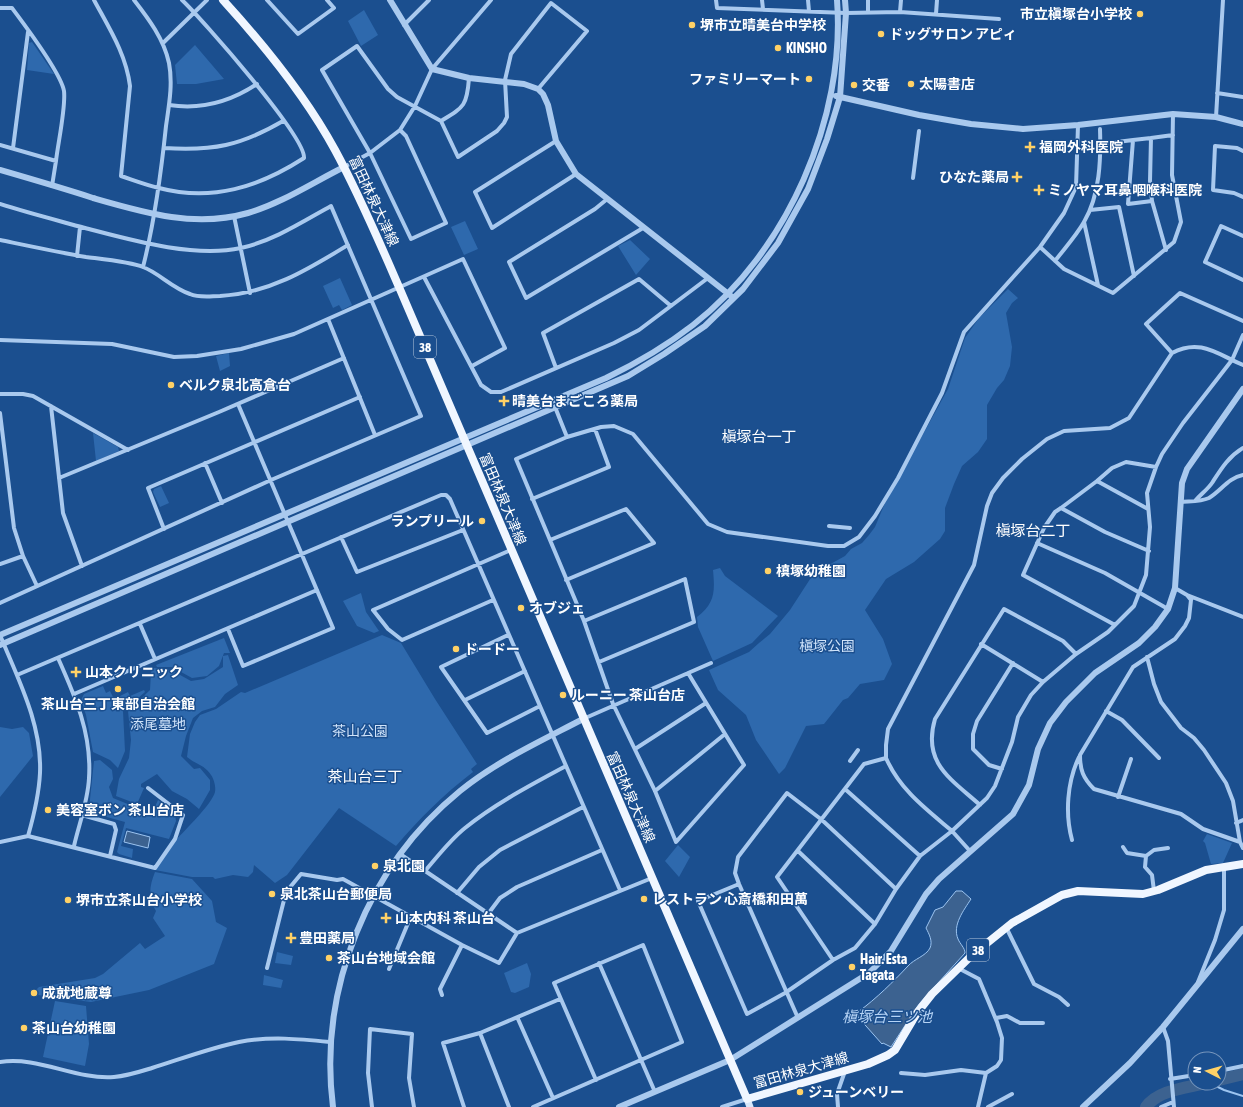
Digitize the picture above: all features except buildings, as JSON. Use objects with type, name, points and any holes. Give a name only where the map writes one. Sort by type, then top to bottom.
[{"type":"main road","name":"富田林泉大津線","points":[[223,0],[267,50],[291,82],[317,119],[344,167],[399,287],[749,1103],[883,1058],[895,1050],[917,1013],[932,994],[958,968],[1006,926],[1062,895],[1078,891],[1143,894],[1201,872],[1243,864]]},
{"type":"street","points":[[94,0],[118,45],[128,72],[130,86],[121,176],[160,188],[194,193],[217,192],[263,182],[285,171],[304,158],[304,154],[257,84],[195,12],[182,0]]},
{"type":"street","points":[[134,0],[146,15],[162,43],[169,62],[170,75],[169,105],[160,188],[156,215],[143,267]]},
{"type":"street","points":[[162,43],[207,0]]},
{"type":"street","points":[[267,0],[298,34],[334,8],[327,0]]},
{"type":"street","points":[[390,0],[404,25],[432,68],[469,78],[505,80],[538,89],[543,94],[548,106],[556,141],[576,174],[606,200],[734,298]]},
{"type":"street","points":[[404,25],[429,0]]},
{"type":"street","points":[[0,170],[156,215],[194,220],[234,216],[277,202],[370,153],[400,130],[415,106],[432,68],[491,0]]},
{"type":"street","points":[[716,0],[717,8],[846,13],[900,12],[999,19]]},
{"type":"street","points":[[762,0],[763,10]]},
{"type":"street","points":[[808,0],[809,11]]},
{"type":"street","points":[[2,644],[289,522],[630,366],[654,352],[694,324],[728,293],[755,262],[773,237],[789,210],[809,167],[826,116],[831,94],[838,12],[837,0]]},
{"type":"street","points":[[28,836],[37,799],[40,758],[37,734],[17,675],[2,644],[0,635],[286,514],[465,441],[555,407],[628,376],[705,326],[734,298],[778,244],[808,189],[827,139],[840,97],[846,13],[845,0]]},
{"type":"street","points":[[868,0],[868,12]]},
{"type":"street","points":[[900,12],[901,0]]},
{"type":"street","points":[[936,14],[937,0]]},
{"type":"street","points":[[1216,117],[1223,0]]},
{"type":"street","points":[[400,130],[406,136],[446,223],[411,239],[370,153],[322,70],[357,46],[388,89],[397,97],[441,121],[458,157],[497,132],[504,124],[507,117],[505,80],[511,54],[551,3],[587,31],[538,89]]},
{"type":"street","points":[[0,8],[12,8],[60,77],[63,84],[64,96],[52,186]]},
{"type":"street","points":[[13,148],[28,32]]},
{"type":"street","points":[[441,121],[460,109],[468,98],[469,78]]},
{"type":"street","points":[[169,105],[208,105],[224,102],[242,94],[257,84]]},
{"type":"street","points":[[1217,93],[1243,97]]},
{"type":"street","points":[[831,94],[919,115],[971,124],[1023,129],[1078,125],[1173,114],[1216,117],[1243,124]]},
{"type":"street","points":[[1040,247],[1064,269],[1113,293],[1174,242],[1181,222],[1172,175],[1173,114]]},
{"type":"street","points":[[164,148],[190,150],[224,147],[246,140],[283,121]]},
{"type":"street","points":[[688,673],[744,765],[676,842],[656,791],[613,704],[584,621],[516,460],[567,437],[595,429],[614,426],[633,434],[708,524],[728,532],[828,546],[844,546],[859,537],[875,516],[898,478],[942,393],[964,332],[1040,247],[1064,213],[1076,187],[1078,125]]},
{"type":"street","points":[[1055,262],[1084,222],[1090,210],[1097,184],[1101,144],[1100,129]]},
{"type":"street","points":[[913,178],[919,131]]},
{"type":"street","points":[[1101,144],[1173,135]]},
{"type":"street","points":[[1151,138],[1150,182],[1152,201],[1166,250]]},
{"type":"street","points":[[1128,204],[1132,140]]},
{"type":"street","points":[[556,141],[475,192],[492,228],[576,174]]},
{"type":"street","points":[[0,145],[56,161]]},
{"type":"street","points":[[1243,151],[1237,148],[1215,146],[1213,190],[1234,193],[1243,197]]},
{"type":"street","points":[[606,200],[595,209],[509,262],[526,298],[644,228]]},
{"type":"street","points":[[1090,210],[1152,201]]},
{"type":"street","points":[[0,204],[80,227],[149,243],[193,249],[218,250],[240,248],[279,235],[332,206],[421,416],[271,480],[0,603]]},
{"type":"street","points":[[1119,207],[1134,276]]},
{"type":"street","points":[[234,216],[250,292]]},
{"type":"street","points":[[1084,222],[1098,285]]},
{"type":"street","points":[[1243,236],[1221,226],[1205,262],[1243,280]]},
{"type":"street","points":[[77,256],[80,227]]},
{"type":"street","points":[[0,240],[77,256],[143,267],[176,288],[192,295],[208,296],[250,292],[288,279],[348,245]]},
{"type":"street","points":[[0,340],[112,344],[155,354],[182,357],[219,352],[278,340],[462,259],[505,348],[472,366]]},
{"type":"street","points":[[424,277],[481,385],[491,392],[501,392],[614,343],[639,330],[708,278]]},
{"type":"street","points":[[556,368],[543,333],[639,279],[671,306]]},
{"type":"street","points":[[1172,353],[1146,324],[1180,293],[1243,322]]},
{"type":"street","points":[[328,319],[375,435]]},
{"type":"street","points":[[739,884],[698,901],[747,1014],[785,993],[833,960],[855,948],[875,924],[896,889],[920,856],[952,831],[987,798],[995,786],[1002,769],[1012,742],[1018,717],[1031,695],[1043,682],[1076,654],[1115,625],[1134,606],[1146,576],[1150,527],[1147,493],[1156,468],[1162,454],[1232,360],[1243,335]]},
{"type":"street","points":[[970,851],[952,831],[910,796],[897,780],[886,758],[886,745],[888,729],[974,565],[987,506],[992,493],[1003,478],[1017,464],[1047,439],[1064,431],[1110,428],[1129,418],[1172,353],[1182,347],[1196,346],[1243,365]]},
{"type":"street","points":[[59,478],[238,404],[344,358]]},
{"type":"street","points":[[619,1107],[730,1060],[869,973],[890,951],[926,894],[939,879],[1013,814],[1029,785],[1038,749],[1050,723],[1066,702],[1095,673],[1139,643],[1155,627],[1168,609],[1175,588],[1178,561],[1182,483],[1187,469],[1243,389]]},
{"type":"street","points":[[0,394],[24,394],[33,396],[128,450]]},
{"type":"street","points":[[164,529],[148,488],[360,397]]},
{"type":"street","points":[[228,629],[244,666],[333,628],[286,514],[238,404]]},
{"type":"street","points":[[51,406],[63,513],[82,566]]},
{"type":"street","points":[[555,407],[567,437]]},
{"type":"street","points":[[0,414],[14,528],[22,556],[37,586]]},
{"type":"street","points":[[532,499],[608,467],[595,429]]},
{"type":"street","points":[[1195,501],[1212,484],[1216,474],[1226,462],[1243,448]]},
{"type":"street","points":[[1115,625],[1023,576],[1036,543],[1044,528],[1061,508],[1097,482],[1112,468],[1126,462],[1156,468]]},
{"type":"street","points":[[205,463],[222,503]]},
{"type":"street","points":[[1180,502],[1209,498],[1233,478],[1243,475]]},
{"type":"street","points":[[1097,482],[1148,509]]},
{"type":"street","points":[[17,675],[441,495],[446,496],[450,499],[620,890]]},
{"type":"street","points":[[1061,508],[1105,532],[1149,551]]},
{"type":"street","points":[[550,540],[626,509],[654,543],[566,580]]},
{"type":"street","points":[[829,526],[850,528]]},
{"type":"street","points":[[341,537],[358,572],[463,530]]},
{"type":"street","points":[[1036,543],[1105,573],[1168,609]]},
{"type":"street","points":[[493,600],[402,640],[388,629],[373,610],[511,550]]},
{"type":"street","points":[[0,564],[22,556]]},
{"type":"street","points":[[584,621],[685,579],[694,622],[599,662]]},
{"type":"street","points":[[1175,588],[1187,595],[1243,617]]},
{"type":"street","points":[[74,694],[317,590]]},
{"type":"street","points":[[1072,840],[1068,822],[1069,793],[1074,767],[1133,667],[1175,639],[1185,626],[1189,618],[1191,600],[1187,595]]},
{"type":"street","points":[[980,805],[942,772],[936,762],[932,749],[931,733],[935,719],[981,644],[1004,609],[1063,642],[1076,654]]},
{"type":"street","points":[[140,624],[155,659]]},
{"type":"street","points":[[508,635],[441,667],[487,733],[540,706]]},
{"type":"street","points":[[981,644],[1043,682]]},
{"type":"street","points":[[1147,657],[1154,684],[1161,702],[1181,728],[1194,738],[1204,750],[1226,783],[1233,801],[1240,842],[1243,848]]},
{"type":"street","points":[[58,658],[74,694],[87,736],[89,755],[89,778],[74,846]]},
{"type":"street","points":[[333,1107],[330,1042],[343,972],[352,943],[374,895],[400,854],[426,822],[460,791],[505,760],[613,704],[711,663]]},
{"type":"street","points":[[1002,769],[988,765],[973,749],[973,734],[977,721],[1013,663]]},
{"type":"street","points":[[465,700],[525,671]]},
{"type":"street","points":[[635,749],[706,703]]},
{"type":"street","points":[[1106,711],[1122,720],[1159,758]]},
{"type":"street","points":[[656,791],[725,734]]},
{"type":"street","points":[[850,761],[858,750]]},
{"type":"street","points":[[1080,755],[1080,768],[1084,779],[1094,789],[1181,814],[1203,828],[1240,842]]},
{"type":"street","points":[[833,960],[777,877],[864,764],[886,758]]},
{"type":"street","points":[[1118,796],[1131,759]]},
{"type":"street","points":[[426,871],[443,849],[469,825],[490,809],[566,766]]},
{"type":"street","points":[[0,842],[28,836],[74,846],[155,868],[175,839],[183,815],[148,788]]},
{"type":"street","points":[[845,789],[920,856]]},
{"type":"street","points":[[798,1018],[785,993],[735,873],[738,857],[787,793],[822,820],[896,889]]},
{"type":"street","points":[[457,893],[480,867],[500,850],[583,807]]},
{"type":"street","points":[[82,815],[114,824],[116,826],[110,856]]},
{"type":"street","points":[[1236,823],[1243,820]]},
{"type":"street","points":[[1123,847],[1127,853],[1146,856],[1154,850],[1168,848]]},
{"type":"street","points":[[488,914],[500,898],[516,887],[602,850]]},
{"type":"street","points":[[798,851],[875,924]]},
{"type":"street","points":[[400,854],[517,933],[526,931],[620,890],[652,878]]},
{"type":"street","points":[[1146,856],[1145,867],[1152,875],[1154,891]]},
{"type":"street","points":[[1197,986],[1200,974],[1215,940],[1224,910],[1224,867]]},
{"type":"street","points":[[267,968],[286,892],[298,875],[305,874],[337,880],[343,879],[462,945],[499,963],[517,933]]},
{"type":"street","points":[[389,969],[411,916]]},
{"type":"street","points":[[1006,926],[1034,984],[1059,997],[1068,1004]]},
{"type":"street","points":[[1083,1107],[1130,1063],[1163,1027],[1243,929]]},
{"type":"street","points":[[442,995],[440,989],[462,945]]},
{"type":"street","points":[[532,1107],[642,1061],[682,1042],[643,945],[554,983],[596,1080]]},
{"type":"street","points":[[599,963],[655,1092]]},
{"type":"street","points":[[901,1073],[925,1075],[961,1070],[986,1073],[997,1066],[1001,1060],[1002,1038],[996,1018],[979,979],[958,968]]},
{"type":"street","points":[[464,1107],[443,1043],[480,1033],[560,999]]},
{"type":"street","points":[[996,1018],[1007,1016],[1020,1023],[1043,1023]]},
{"type":"street","points":[[518,1018],[553,1098]]},
{"type":"street","points":[[1162,1107],[1174,1104],[1170,1080],[1168,1041],[1163,1027]]},
{"type":"street","points":[[372,1107],[368,1073],[370,1029],[412,1034],[409,1078],[414,1107]]},
{"type":"street","points":[[480,1033],[509,1107]]},
{"type":"street","points":[[0,1062],[26,1061],[96,1077],[113,1077],[133,1074],[227,1045],[256,1039],[277,1038],[330,1042]]},
{"type":"street","points":[[1227,1069],[1243,1066]]},
{"type":"street","points":[[838,1107],[837,1094],[845,1070]]},
{"type":"street","points":[[978,1107],[986,1073]]},
{"type":"street","points":[[1170,1080],[1187,1077]]},
{"type":"street","points":[[988,1107],[1012,1094]]},
{"type":"street","points":[[722,1107],[749,1103]]},
{"type":"green space","points":[[364,10],[378,35],[361,46],[348,21]]},
{"type":"green space","points":[[32,42],[54,74],[27,70],[29,43]]},
{"type":"green space","points":[[195,45],[224,79],[196,84],[177,84],[175,65]]},
{"type":"green space","points":[[465,221],[478,249],[464,255],[451,227]]},
{"type":"green space","points":[[630,240],[650,259],[636,275],[618,246]]},
{"type":"green space","points":[[340,278],[352,305],[342,310],[339,305],[333,308],[323,286]]},
{"type":"green space","name":"槇塚公園","points":[[1008,289],[1018,298],[1012,303],[1006,313],[1012,347],[1010,366],[1004,380],[997,388],[987,405],[987,439],[978,452],[962,466],[945,508],[945,531],[940,539],[914,562],[886,579],[865,610],[883,639],[892,664],[884,680],[860,684],[848,698],[843,700],[824,724],[806,726],[785,768],[779,774],[756,740],[746,715],[718,690],[709,670],[749,652],[770,634],[790,610],[814,573],[845,556],[851,549],[862,543],[869,535],[875,527],[885,503],[948,389],[965,338],[979,318]]},
{"type":"green space","points":[[229,353],[230,366],[220,371],[216,356]]},
{"type":"green space","points":[[93,433],[118,447],[119,451],[96,461]]},
{"type":"green space","points":[[161,486],[169,503],[160,507],[153,492],[154,489]]},
{"type":"green space","points":[[720,568],[725,576],[778,616],[752,643],[713,661],[698,627],[697,617],[707,607],[714,591],[713,570]]},
{"type":"green space","points":[[361,593],[366,612],[379,631],[374,633],[357,626],[343,601]]},
{"type":"green space","name":"茶山公園","points":[[382,635],[401,643],[477,764],[471,769],[473,772],[432,807],[396,846],[339,808],[287,875],[275,883],[254,865],[253,872],[248,877],[233,875],[215,879],[213,877],[192,877],[155,870],[176,840],[209,803],[215,792],[214,781],[209,772],[187,757],[190,734],[200,715],[216,709],[241,692],[245,693]]},
{"type":"green space","points":[[224,638],[230,653],[224,653],[219,666],[207,676],[192,678],[172,667],[157,667],[156,665]]},
{"type":"green space","name":"添尾墓地","points":[[228,655],[238,685],[225,694],[215,707],[202,711],[193,718],[186,736],[181,756],[194,769],[200,768],[210,780],[210,790],[199,809],[187,799],[172,791],[157,774],[141,784],[141,787],[144,788],[137,804],[116,796],[119,779],[129,758],[131,740],[128,711],[150,690],[151,672],[154,668],[171,670],[191,681],[204,679],[223,667],[223,656]]},
{"type":"green space","points":[[103,686],[106,693],[110,691],[114,699],[128,692],[130,696],[144,690],[145,692],[123,711],[125,751],[118,768],[110,760],[93,752],[86,715],[81,700],[84,694]]},
{"type":"green space","points":[[0,727],[12,729],[23,727],[29,733],[33,756],[0,797]]},
{"type":"green space","points":[[100,760],[112,770],[113,779],[109,787],[113,798],[152,814],[158,800],[175,814],[176,821],[169,839],[126,828],[121,846],[133,849],[132,858],[117,852],[125,822],[92,813],[89,809],[94,761]]},
{"type":"green space","points":[[1207,834],[1232,843],[1223,863],[1211,864],[1205,843],[1203,841]]},
{"type":"green space","points":[[678,845],[690,857],[679,877],[665,861]]},
{"type":"green space","points":[[155,872],[192,879],[212,901],[216,922],[227,928],[214,964],[149,990],[91,1002],[38,995],[37,989],[39,987],[95,978],[103,974],[140,943],[145,949],[165,936],[153,918],[156,911],[153,906],[150,892]]},
{"type":"green space","points":[[277,952],[293,956],[291,965],[275,963]]},
{"type":"green space","points":[[527,963],[531,974],[529,987],[515,993],[511,992],[504,973]]},
{"type":"green space","points":[[264,975],[283,980],[281,988],[263,985]]},
{"type":"green space","points":[[55,1001],[86,1006],[89,1044],[85,1066],[43,1057]]},
{"type":"water","points":[[127,831],[150,837],[148,848],[124,842]]},
{"type":"water","name":"槇塚台三ツ池","points":[[956,891],[962,891],[971,899],[962,913],[957,928],[958,939],[965,953],[919,1004],[891,1047],[883,1043],[882,1044],[858,1017],[858,1012],[872,1001],[911,964],[928,951],[931,945],[931,940],[926,928],[935,910],[943,907]]},
{"type":"waterway","points":[[1227,1078],[1243,1074]]},
{"type":"waterway","points":[[1146,1107],[1151,1101],[1165,1093],[1187,1087]]},
{"type":"waterway","points":[[1227,1091],[1243,1096]]},
{"type":"place","name":"市立槇塚台小学校","points":[[1140,14]]},
{"type":"place","name":"堺市立晴美台中学校","points":[[692,25]]},
{"type":"place","name":"ドッグサロン アピィ","points":[[881,34]]},
{"type":"place","name":"KINSHO","points":[[778,48]]},
{"type":"place","name":"ファミリーマート","points":[[809,79]]},
{"type":"place","name":"太陽書店","points":[[911,84]]},
{"type":"place","name":"交番","points":[[854,85]]},
{"type":"place","name":"福岡外科医院","points":[[1030,147]]},
{"type":"place","name":"ひなた薬局","points":[[1017,177]]},
{"type":"place","name":"ミノヤマ耳鼻咽喉科医院","points":[[1039,190]]},
{"type":"place","name":"ベルク泉北高倉台","points":[[171,385]]},
{"type":"place","name":"晴美台まごころ薬局","points":[[504,401]]},
{"type":"place","name":"ランプリール","points":[[482,521]]},
{"type":"place","name":"槙塚幼稚園","points":[[768,571]]},
{"type":"place","name":"オブジェ","points":[[521,608]]},
{"type":"place","name":"ドードー","points":[[456,649]]},
{"type":"place","name":"山本クリニック","points":[[76,672]]},
{"type":"place","name":"茶山台三丁東部自治会館","points":[[118,689]]},
{"type":"place","name":"ルーニー 茶山台店","points":[[563,695]]},
{"type":"place","name":"美容室ボン 茶山台店","points":[[48,810]]},
{"type":"place","name":"泉北園","points":[[375,866]]},
{"type":"place","name":"泉北茶山台郵便局","points":[[272,894]]},
{"type":"place","name":"レストラン 心斎橋和田萬","points":[[644,899]]},
{"type":"place","name":"堺市立茶山台小学校","points":[[68,900]]},
{"type":"place","name":"山本内科 茶山台","points":[[386,918]]},
{"type":"place","name":"豊田薬局","points":[[291,938]]},
{"type":"place","name":"茶山台地域会館","points":[[329,958]]},
{"type":"place","name":"Hair. Esta Tagata","points":[[852,967]]},
{"type":"place","name":"成就地蔵尊","points":[[34,993]]},
{"type":"place","name":"茶山台幼稚園","points":[[24,1028]]},
{"type":"place","name":"ジューンベリー","points":[[800,1092]]},
{"type":"district","name":"槇塚台一丁","points":[[759,437]]},
{"type":"district","name":"槇塚台二丁","points":[[1033,531]]},
{"type":"district","name":"茶山台三丁","points":[[365,777]]}]
